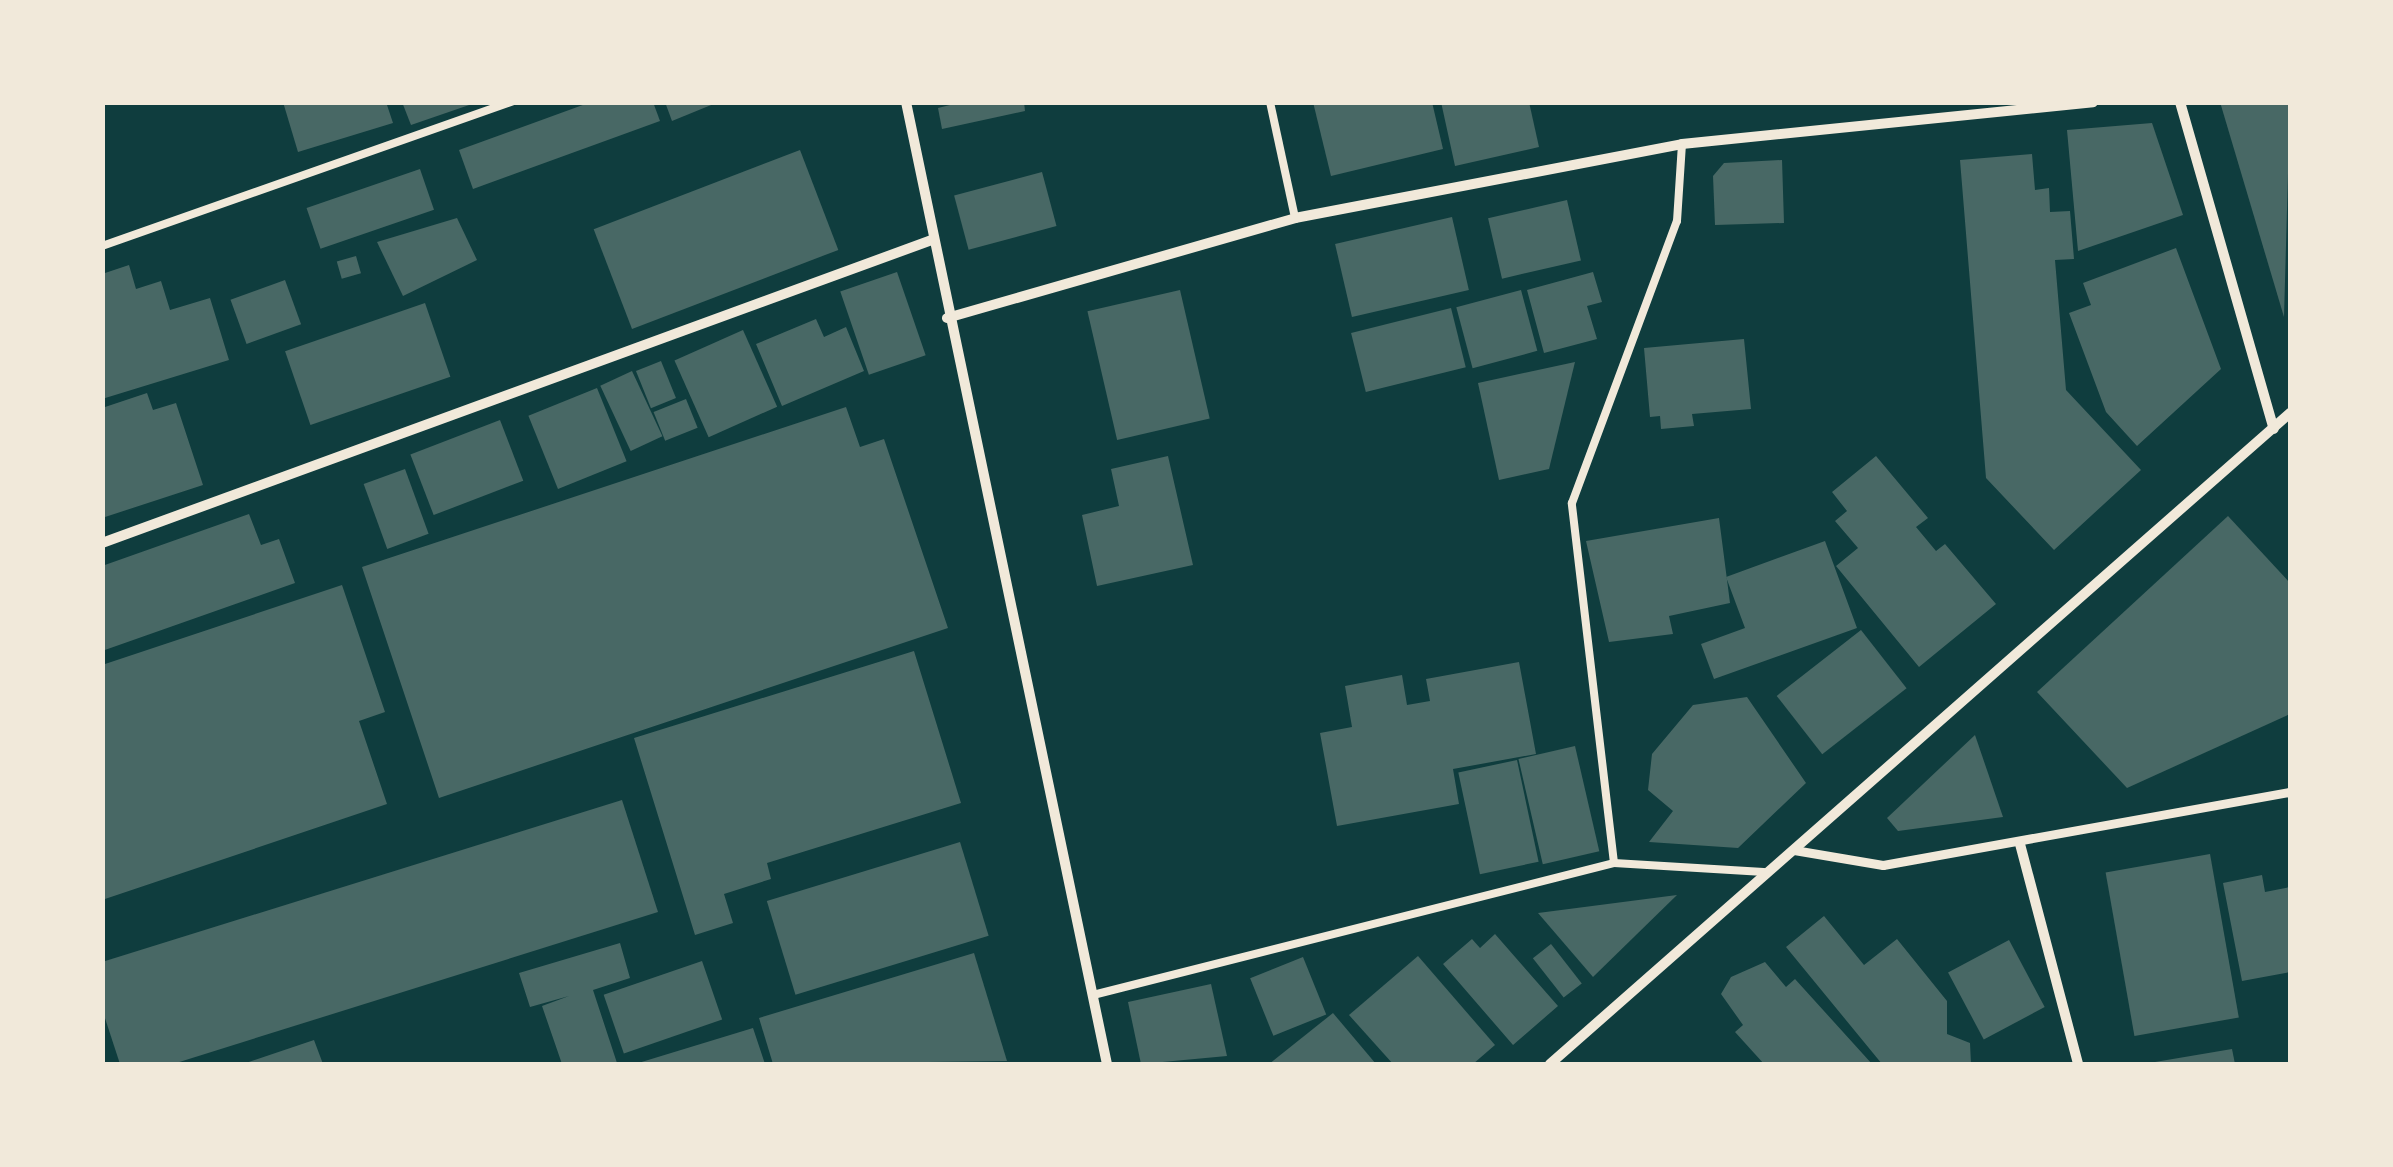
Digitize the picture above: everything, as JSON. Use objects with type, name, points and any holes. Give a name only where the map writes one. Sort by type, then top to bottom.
[{"type":"street","points":[[906,102],[947,318],[1107,1064]]},
{"type":"street","points":[[947,318],[1295,218],[1682,144],[2093,102]]},
{"type":"street","points":[[2180,102],[2274,429]]},
{"type":"street","points":[[102,543],[932,240]]},
{"type":"street","points":[[1550,1064],[1764,872],[1794,850],[2290,414]]},
{"type":"street","points":[[1794,850],[1883,865],[2020,844],[2290,792]]},
{"type":"street","points":[[2020,844],[2078,1064]]},
{"type":"lane","points":[[102,246],[512,102]]},
{"type":"lane","points":[[1270,102],[1295,218]]},
{"type":"lane","points":[[1614,863],[1572,503],[1677,221],[1682,144]]},
{"type":"lane","points":[[1093,995],[1614,863],[1764,872]]},
{"type":"building","points":[[283,102],[386,102],[393,123],[298,152]]},
{"type":"building","points":[[402,102],[475,102],[475,103],[411,125]]},
{"type":"building","points":[[591,102],[653,102],[660,121],[473,189],[459,150]]},
{"type":"building","points":[[665,102],[716,102],[716,103],[672,121]]},
{"type":"building","points":[[962,102],[1024,102],[1025,111],[942,129],[938,108]]},
{"type":"building","points":[[1313,102],[1432,102],[1443,149],[1331,176]]},
{"type":"building","points":[[1441,102],[1529,102],[1539,147],[1455,166]]},
{"type":"building","points":[[2220,102],[2290,102],[2284,317]]},
{"type":"building","points":[[2152,123],[2183,215],[2078,251],[2067,130]]},
{"type":"building","points":[[800,150],[838,250],[632,329],[594,229]]},
{"type":"building","points":[[2032,154],[2035,190],[2049,188],[2050,212],[2070,211],[2074,259],[2055,260],[2066,390],[2141,470],[2054,550],[1986,478],[1960,160]]},
{"type":"building","points":[[1782,160],[1784,223],[1715,225],[1713,176],[1724,163]]},
{"type":"building","points":[[420,169],[434,210],[321,249],[307,208]]},
{"type":"building","points":[[1042,172],[1056,226],[969,250],[954,196]]},
{"type":"building","points":[[1567,200],[1581,260],[1502,279],[1488,218]]},
{"type":"building","points":[[1452,217],[1469,290],[1352,317],[1335,244]]},
{"type":"building","points":[[457,218],[477,260],[403,296],[377,242]]},
{"type":"building","points":[[2176,248],[2221,369],[2137,446],[2106,412],[2069,313],[2091,305],[2083,283]]},
{"type":"building","points":[[356,256],[361,273],[342,279],[337,262]]},
{"type":"building","points":[[129,265],[136,289],[161,281],[170,310],[210,298],[229,360],[102,399],[102,274]]},
{"type":"building","points":[[897,272],[926,355],[869,375],[840,292]]},
{"type":"building","points":[[1593,272],[1602,302],[1587,306],[1597,339],[1544,353],[1527,290]]},
{"type":"building","points":[[285,280],[301,324],[247,344],[230,300]]},
{"type":"building","points":[[1180,290],[1210,419],[1117,440],[1087,311]]},
{"type":"building","points":[[1521,290],[1537,351],[1473,368],[1456,307]]},
{"type":"building","points":[[425,303],[450,377],[310,425],[285,351]]},
{"type":"building","points":[[1451,308],[1466,367],[1366,392],[1351,333]]},
{"type":"building","points":[[816,319],[824,337],[846,327],[864,371],[782,406],[756,344]]},
{"type":"building","points":[[743,330],[777,407],[709,437],[674,361]]},
{"type":"building","points":[[1744,339],[1751,409],[1692,414],[1694,426],[1661,429],[1660,416],[1650,417],[1644,348]]},
{"type":"building","points":[[661,361],[676,398],[651,408],[636,371]]},
{"type":"building","points":[[1575,362],[1549,469],[1499,480],[1478,383]]},
{"type":"building","points":[[632,371],[662,436],[631,451],[600,386]]},
{"type":"building","points":[[597,388],[627,461],[558,489],[528,416]]},
{"type":"building","points":[[147,393],[153,410],[176,403],[203,485],[102,518],[102,408]]},
{"type":"building","points":[[686,399],[698,428],[665,441],[654,412]]},
{"type":"building","points":[[846,407],[860,447],[884,439],[948,628],[439,798],[362,567]]},
{"type":"building","points":[[500,420],[523,481],[434,515],[410,454]]},
{"type":"building","points":[[1168,456],[1193,565],[1097,586],[1082,515],[1119,506],[1111,469]]},
{"type":"building","points":[[1876,456],[1928,518],[1916,527],[1936,551],[1945,544],[1996,604],[1919,667],[1836,566],[1858,548],[1835,521],[1847,511],[1832,492]]},
{"type":"building","points":[[405,469],[429,534],[387,549],[364,484]]},
{"type":"building","points":[[249,514],[261,545],[279,539],[295,583],[102,651],[102,566]]},
{"type":"building","points":[[2228,516],[2290,583],[2290,714],[2127,788],[2037,692]]},
{"type":"building","points":[[1719,518],[1730,603],[1669,616],[1673,634],[1609,642],[1586,541]]},
{"type":"building","points":[[1825,541],[1857,628],[1714,679],[1701,644],[1745,628],[1726,577]]},
{"type":"building","points":[[342,585],[385,712],[359,721],[387,804],[102,900],[102,665]]},
{"type":"building","points":[[1861,630],[1907,688],[1822,754],[1777,696]]},
{"type":"building","points":[[914,651],[961,803],[767,863],[771,879],[724,894],[733,923],[695,935],[634,738]]},
{"type":"building","points":[[1519,662],[1536,754],[1453,769],[1459,804],[1337,826],[1320,733],[1352,727],[1345,686],[1402,675],[1407,705],[1430,701],[1426,679]]},
{"type":"building","points":[[1747,697],[1806,783],[1738,848],[1649,842],[1673,811],[1648,790],[1652,754],[1693,705]]},
{"type":"building","points":[[1975,735],[2003,817],[1898,831],[1887,818]]},
{"type":"building","points":[[1575,746],[1599,851],[1543,864],[1518,759]]},
{"type":"building","points":[[1517,760],[1539,862],[1480,874],[1458,772]]},
{"type":"building","points":[[622,800],[658,912],[173,1064],[120,1064],[102,1009],[102,962]]},
{"type":"building","points":[[960,842],[989,936],[795,995],[767,901]]},
{"type":"building","points":[[2210,854],[2239,1017],[2134,1036],[2106,872]]},
{"type":"building","points":[[2262,875],[2265,892],[2290,887],[2290,972],[2242,981],[2223,883]]},
{"type":"building","points":[[1677,895],[1593,977],[1538,913]]},
{"type":"building","points":[[1824,916],[1864,965],[1897,939],[1947,1001],[1947,1034],[1970,1043],[1971,1064],[1882,1064],[1786,947]]},
{"type":"building","points":[[1495,934],[1558,1006],[1513,1045],[1443,964],[1472,939],[1480,948]]},
{"type":"building","points":[[2009,940],[2045,1007],[1984,1039],[1948,972]]},
{"type":"building","points":[[620,943],[630,978],[593,990],[617,1063],[562,1064],[542,1006],[569,996],[530,1007],[519,973]]},
{"type":"building","points":[[1551,944],[1582,983],[1564,998],[1533,958]]},
{"type":"building","points":[[974,953],[1007,1061],[773,1064],[759,1018]]},
{"type":"building","points":[[1418,956],[1495,1045],[1473,1064],[1393,1064],[1349,1015]]},
{"type":"building","points":[[1303,957],[1326,1014],[1273,1036],[1250,978]]},
{"type":"building","points":[[702,961],[722,1020],[624,1053],[604,995]]},
{"type":"building","points":[[1765,962],[1786,987],[1795,979],[1872,1064],[1764,1064],[1735,1032],[1743,1025],[1721,994],[1731,977]]},
{"type":"building","points":[[1211,984],[1227,1056],[1141,1064],[1128,1002]]},
{"type":"building","points":[[1333,1013],[1376,1064],[1269,1064]]},
{"type":"building","points":[[753,1028],[765,1064],[635,1064]]},
{"type":"building","points":[[314,1040],[323,1064],[243,1064]]},
{"type":"building","points":[[2232,1049],[2235,1064],[2155,1064],[2155,1062]]}]
